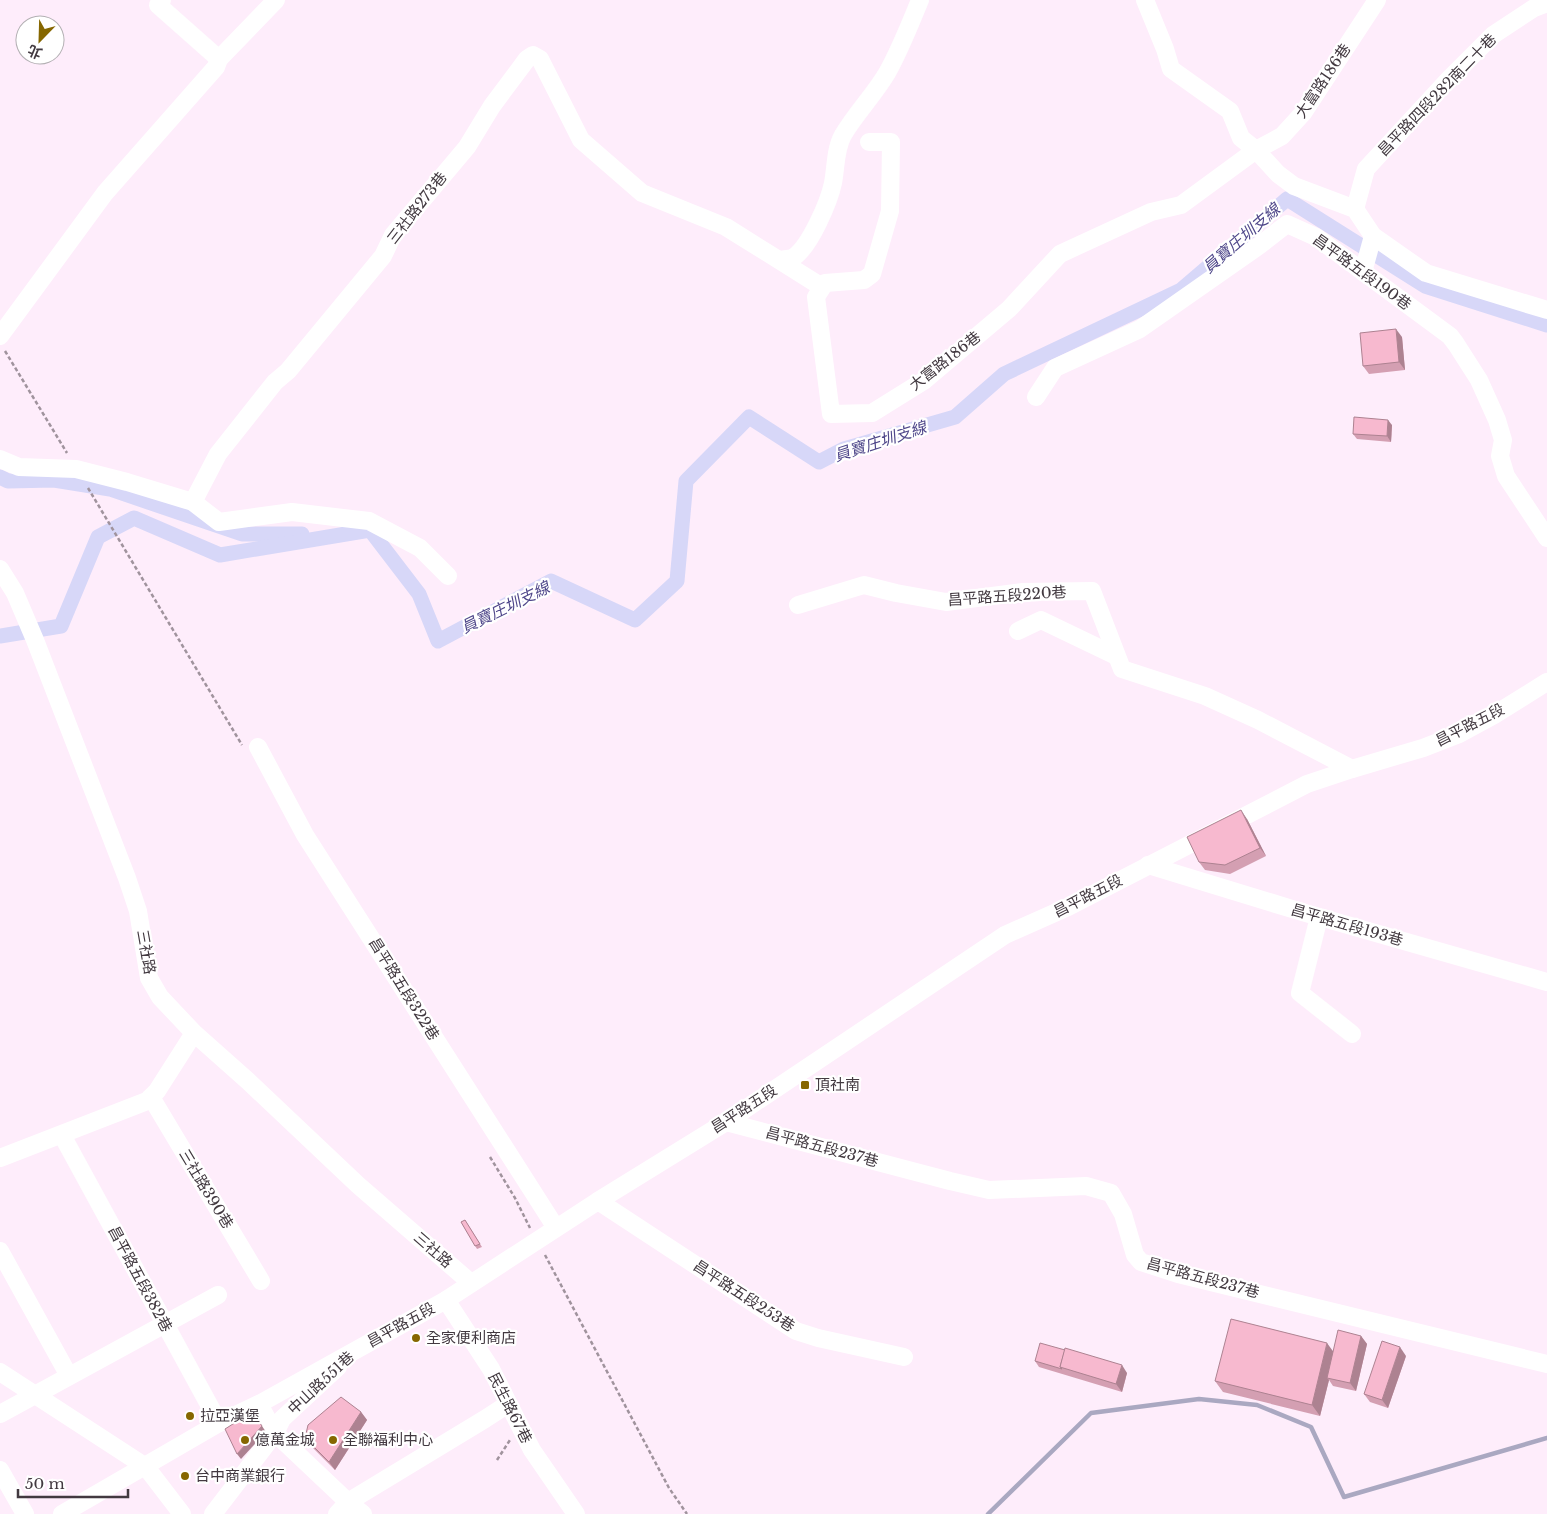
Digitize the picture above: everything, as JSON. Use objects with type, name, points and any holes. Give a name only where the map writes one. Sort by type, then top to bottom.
[{"type":"street","points":[[162,0],[158,5],[219,59]]},
{"type":"street","points":[[0,336],[105,193],[216,67],[219,59],[276,0]]},
{"type":"street","points":[[780,260],[794,258],[805,245],[816,226],[826,206],[833,184],[836,158],[842,136],[888,71],[920,0]]},
{"type":"street","points":[[1145,0],[1171,69],[1230,111],[1241,138],[1256,150],[1278,174],[1294,186],[1355,209],[1373,236],[1426,273],[1547,310]]},
{"type":"street","name":"大富路186巷","points":[[822,286],[816,297],[831,414],[872,413],[925,380],[1002,315],[1060,254],[1151,212],[1181,205],[1256,150],[1282,136],[1303,113],[1377,0]]},
{"type":"street","name":"昌平路四段282南二十巷","points":[[1355,209],[1366,169],[1449,79],[1493,35],[1534,8],[1547,2]]},
{"type":"street","name":"三社路273巷","points":[[193,502],[218,454],[275,382],[288,371],[383,256],[393,235],[467,147],[492,106],[527,59],[533,55],[540,59],[581,140],[642,193],[726,227],[780,260]]},
{"type":"street","points":[[780,260],[822,286],[825,283],[864,280],[872,274],[890,210],[891,142],[869,142]]},
{"type":"street","name":"昌平路五段190巷","points":[[1036,397],[1055,368],[1140,329],[1287,224],[1316,237],[1450,336],[1479,380],[1497,420],[1503,440],[1500,456],[1506,476],[1547,538]]},
{"type":"street","points":[[1364,272],[1373,236]]},
{"type":"street","points":[[0,459],[19,467],[76,469],[127,482],[193,502],[219,522],[292,512],[368,521],[420,548],[448,576]]},
{"type":"street","name":"三社路","points":[[0,569],[15,593],[35,640],[127,878],[138,910],[149,978],[160,997],[194,1034],[248,1081],[358,1185],[472,1283]]},
{"type":"street","name":"昌平路五段220巷","points":[[798,605],[864,585],[946,602],[1023,592],[1092,591],[1122,669],[1205,696],[1258,720],[1352,769]]},
{"type":"street","name":"昌平路五段220巷","points":[[1018,631],[1041,620],[1116,656]]},
{"type":"street","name":"昌平路五段","points":[[62,1514],[219,1423],[259,1404],[446,1300],[598,1201],[726,1122],[1005,935],[1068,907],[1307,784],[1423,748],[1459,734],[1547,682]]},
{"type":"street","name":"昌平路五段322巷","points":[[258,747],[305,835],[556,1228]]},
{"type":"street","name":"昌平路五段193巷","points":[[1148,865],[1319,917],[1547,982]]},
{"type":"street","points":[[1319,917],[1300,993],[1352,1034]]},
{"type":"street","points":[[0,1158],[147,1101],[157,1091],[194,1034]]},
{"type":"street","name":"三社路390巷","points":[[151,1097],[261,1281]]},
{"type":"street","name":"昌平路五段237巷","points":[[726,1122],[989,1190],[1086,1186],[1111,1193],[1123,1214],[1135,1255],[1141,1262],[1178,1274],[1547,1364]]},
{"type":"street","name":"昌平路五段382巷","points":[[62,1135],[219,1423]]},
{"type":"street","name":"昌平路五段253巷","points":[[598,1201],[796,1331],[818,1338],[904,1357]]},
{"type":"street","points":[[0,1250],[69,1376]]},
{"type":"street","points":[[0,1414],[218,1295]]},
{"type":"street","name":"民生路67巷","points":[[446,1300],[491,1369],[532,1450],[576,1514]]},
{"type":"street","name":"中山路551巷","points":[[214,1514],[275,1433],[282,1419],[359,1348]]},
{"type":"street","points":[[0,1372],[146,1467],[182,1514]]},
{"type":"street","points":[[259,1404],[275,1433],[342,1508],[363,1514]]},
{"type":"street","points":[[342,1508],[508,1404]]},
{"type":"street","points":[[0,1470],[25,1514]]},
{"type":"path","points":[[497,1460],[519,1427]]},
{"type":"path","points":[[669,1488],[687,1514]]},
{"type":"building","points":[[1396,329],[1399,362],[1363,366],[1360,333]]},
{"type":"building","points":[[1354,417],[1388,420],[1387,436],[1353,434]]},
{"type":"building","points":[[1241,810],[1260,848],[1225,865],[1199,862],[1187,837]]},
{"type":"building","points":[[465,1220],[480,1244],[475,1246],[461,1222]]},
{"type":"building","points":[[1231,1319],[1327,1343],[1312,1405],[1215,1381]]},
{"type":"building","points":[[1338,1330],[1361,1336],[1350,1383],[1327,1378]]},
{"type":"building","points":[[1382,1341],[1400,1347],[1382,1400],[1364,1394]]},
{"type":"building","points":[[1040,1343],[1065,1350],[1060,1367],[1062,1369],[1035,1361]]},
{"type":"building","points":[[1065,1348],[1122,1365],[1116,1384],[1060,1367]]},
{"type":"building","name":"全聯福利中心","points":[[341,1397],[361,1412],[329,1462],[305,1438],[308,1425]]},
{"type":"building","name":"億萬金城","points":[[252,1412],[262,1426],[237,1454],[225,1429]]},
{"type":"waterway","name":"員寶庄圳支線","points":[[0,636],[61,626],[98,537],[134,518],[220,555],[370,530],[419,594],[438,641],[551,581],[635,620],[677,581],[686,481],[749,417],[819,462],[844,449],[955,417],[1004,374],[1181,290],[1287,199],[1425,286],[1547,325]]},
{"type":"waterway","points":[[0,477],[8,481],[54,480],[110,489],[242,534],[302,534]]},
{"type":"waterway","points":[[988,1514],[1091,1413],[1199,1399],[1257,1405],[1311,1427],[1344,1497],[1547,1438]]},
{"type":"place","name":"頂社南","points":[[805,1085]]},
{"type":"place","name":"全家便利商店","points":[[416,1338]]},
{"type":"place","name":"拉亞漢堡","points":[[190,1416]]},
{"type":"place","name":"億萬金城","points":[[245,1440]]},
{"type":"place","name":"全聯福利中心","points":[[333,1440]]},
{"type":"place","name":"台中商業銀行","points":[[185,1476]]}]
